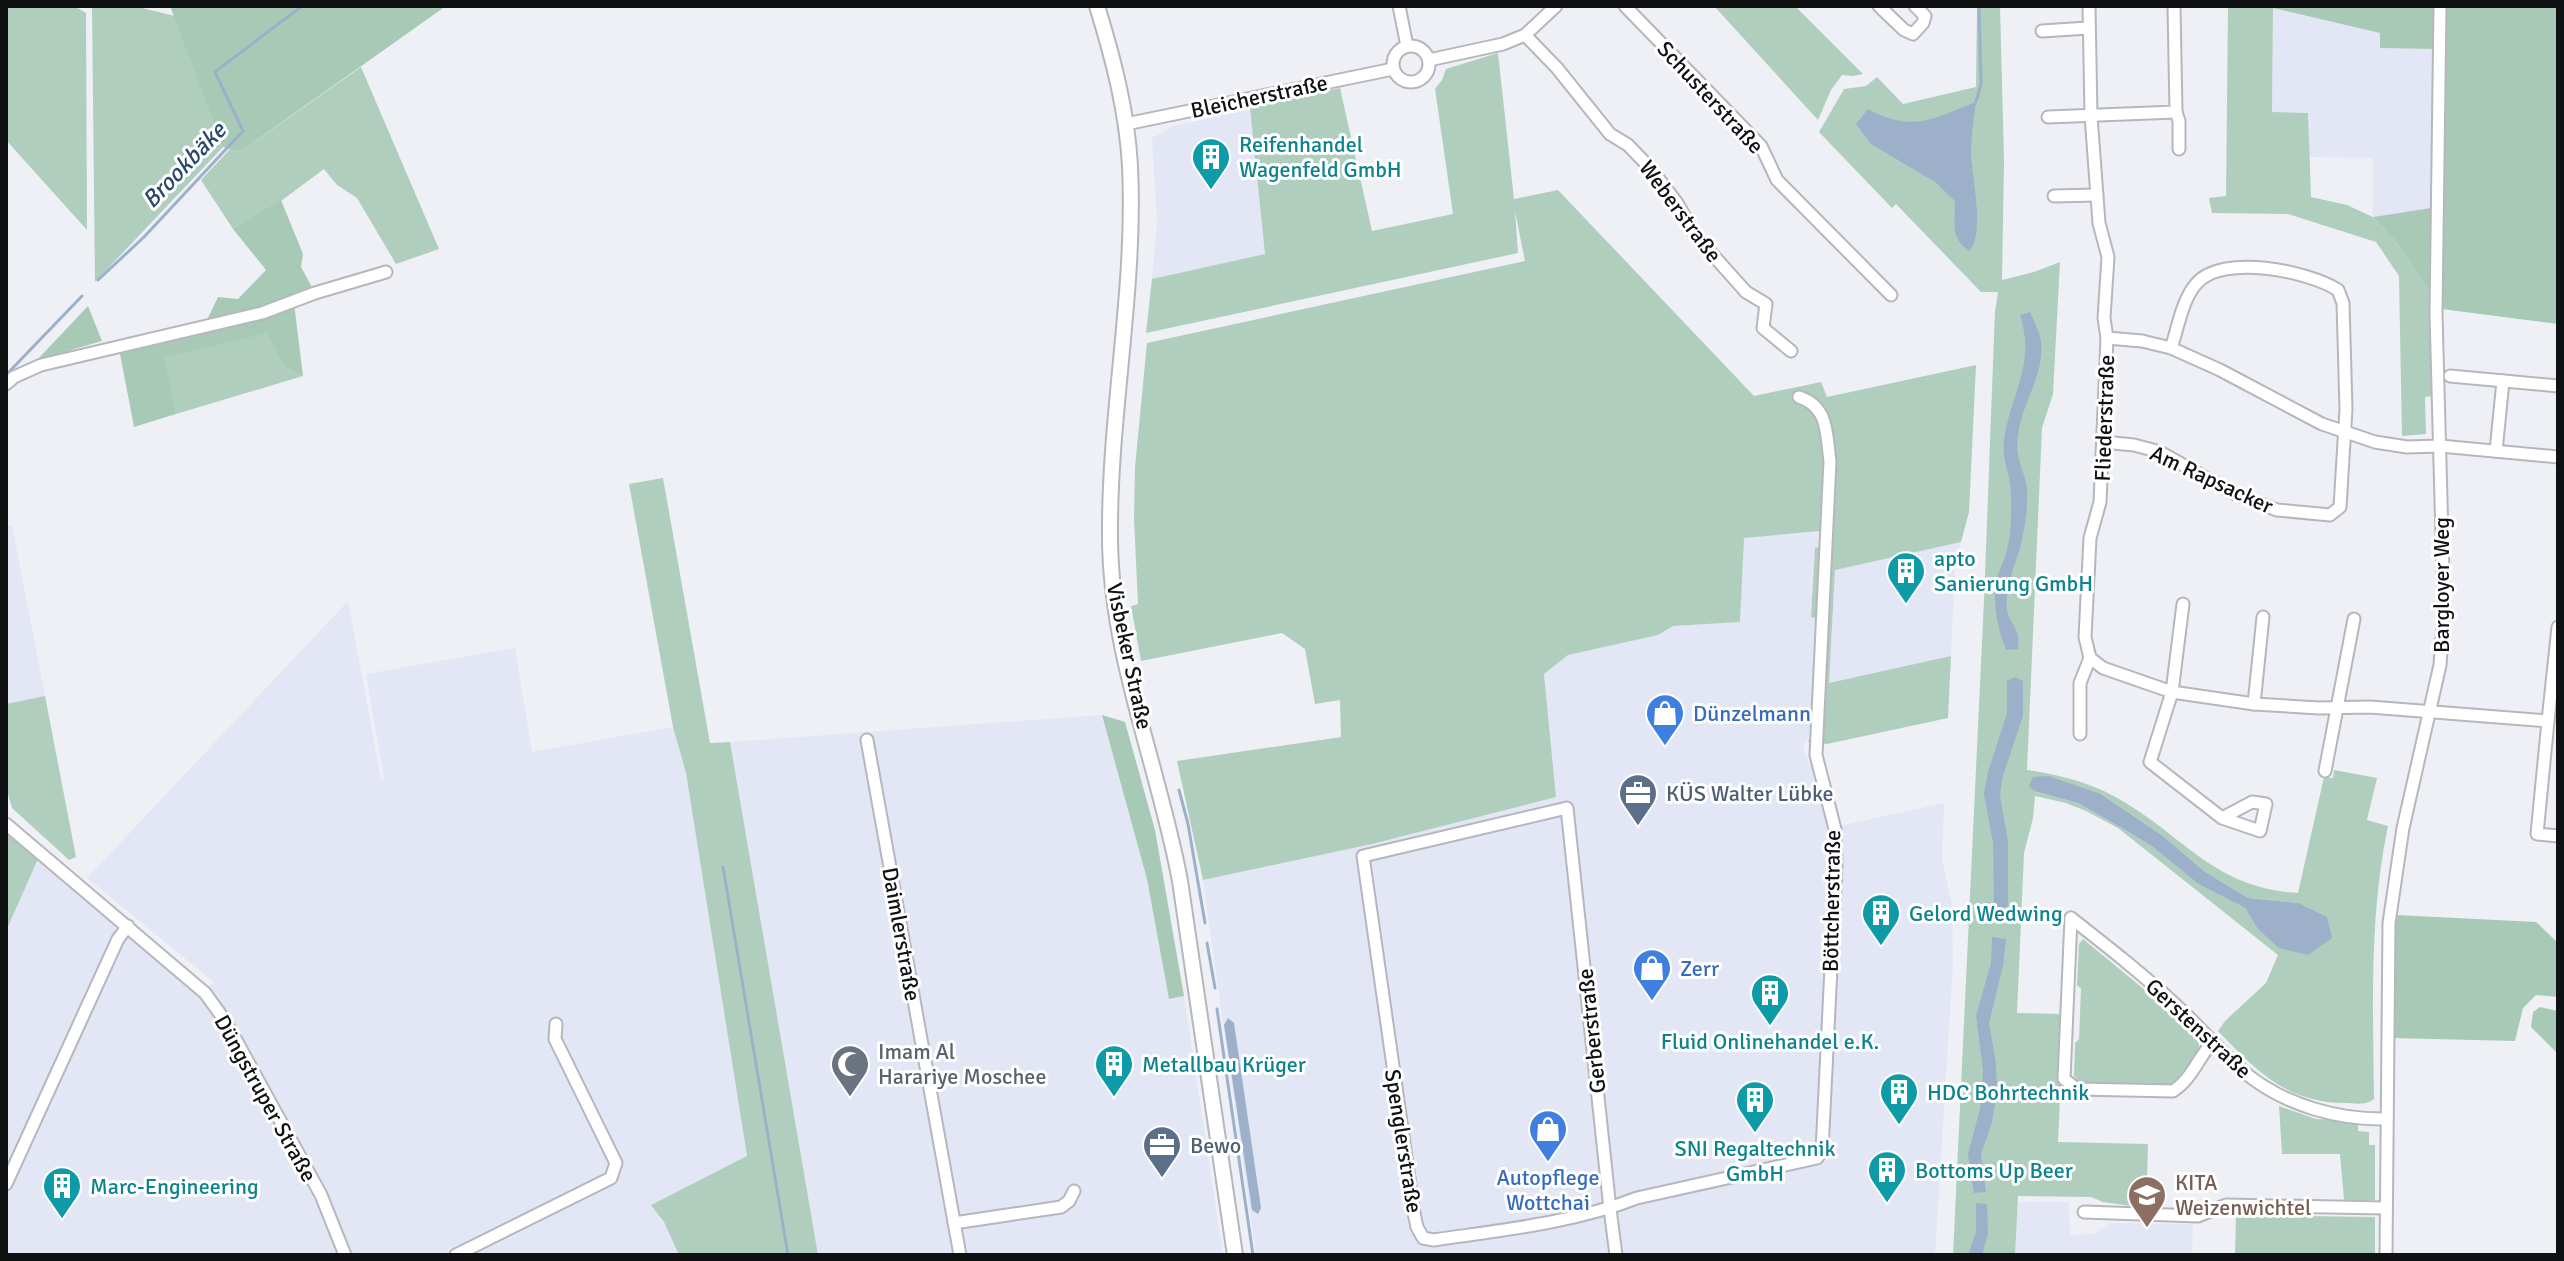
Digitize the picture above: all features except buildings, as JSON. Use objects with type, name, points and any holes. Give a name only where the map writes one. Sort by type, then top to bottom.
[{"type":"main road","name":"Visbeker Straße","points":[[1097,6],[1111,52],[1126,124],[1130,166],[1130,246],[1111,498],[1114,587],[1127,666],[1171,832],[1180,881],[1235,1255]]},
{"type":"street","points":[[1399,6],[1407,46]]},
{"type":"street","points":[[1429,60],[1503,44],[1525,35],[1556,6]]},
{"type":"street","name":"Schusterstraße","points":[[1625,6],[1761,146],[1777,180],[1891,295]]},
{"type":"street","points":[[1879,6],[1904,30],[1913,34],[1925,16],[1915,6]]},
{"type":"street","points":[[2089,6],[2091,116],[2099,223],[2108,257],[2104,318],[2107,338]]},
{"type":"street","points":[[2174,6],[2179,149]]},
{"type":"street","name":"Bargloyer Weg","points":[[2386,1255],[2388,966],[2393,887],[2403,828],[2440,665],[2444,611],[2436,308],[2440,6]]},
{"type":"street","points":[[2042,31],[2088,28]]},
{"type":"street","name":"Weberstraße","points":[[1525,35],[1557,68],[1610,134],[1628,145],[1652,170],[1677,203],[1696,236],[1726,270],[1746,292],[1766,304],[1763,328],[1791,351]]},
{"type":"street","points":[[1407,46],[1418,47],[1429,60],[1425,76],[1415,82],[1399,79],[1393,69],[1397,53],[1407,46]]},
{"type":"street","name":"Bleicherstraße","points":[[1126,124],[1393,69]]},
{"type":"street","points":[[2048,117],[2176,112]]},
{"type":"street","points":[[2054,196],[2097,195]]},
{"type":"street","name":"Am Rapsacker","points":[[2103,442],[2134,445],[2160,452],[2233,493],[2277,510],[2330,515],[2340,507],[2346,409],[2343,303],[2341,294],[2334,287],[2290,273],[2232,267],[2217,270],[2204,276],[2190,293],[2171,348]]},
{"type":"street","points":[[6,384],[41,365],[262,313],[386,272]]},
{"type":"street","name":"Fliederstraße","points":[[2090,658],[2085,637],[2090,538],[2100,502],[2107,338],[2142,341],[2171,348],[2344,433],[2385,444],[2558,457]]},
{"type":"street","points":[[2450,376],[2558,386]]},
{"type":"street","points":[[2496,451],[2503,381]]},
{"type":"street","name":"Böttcherstraße","points":[[1610,1209],[1637,1198],[1817,1158],[1822,1151],[1836,866],[1835,829],[1816,755],[1830,461],[1820,409],[1812,401],[1799,397]]},
{"type":"street","points":[[2183,604],[2172,692],[2150,762],[2222,818]]},
{"type":"street","points":[[2254,704],[2263,617]]},
{"type":"street","points":[[2325,771],[2354,619]]},
{"type":"street","points":[[2558,627],[2537,834],[2558,836]]},
{"type":"street","points":[[2080,734],[2080,683],[2090,658],[2103,668],[2172,692],[2254,704],[2370,707],[2548,721]]},
{"type":"street","name":"Daimlerstraße","points":[[867,740],[960,1255]]},
{"type":"street","name":"Gerberstraße","points":[[1363,856],[1567,808],[1616,1255]]},
{"type":"street","name":"Düngstruper Straße","points":[[6,824],[205,993],[226,1022],[321,1195],[345,1255]]},
{"type":"street","name":"Spenglerstraße","points":[[1363,856],[1414,1213],[1423,1238],[1434,1240],[1476,1234],[1610,1209]]},
{"type":"street","name":"Gerstenstraße","points":[[2213,1041],[2183,1084],[2173,1091],[2077,1089],[2064,1079],[2071,918],[2146,978],[2213,1041],[2248,1075],[2270,1091],[2315,1109],[2363,1119],[2387,1119]]},
{"type":"street","points":[[6,1184],[118,939],[128,926]]},
{"type":"street","points":[[456,1255],[611,1178],[615,1171],[616,1163],[555,1039],[556,1024]]},
{"type":"street","points":[[954,1223],[1061,1207],[1069,1201],[1074,1191]]},
{"type":"street","points":[[2084,1212],[2198,1216],[2226,1205],[2386,1208]]},
{"type":"shaded area","points":[[2273,8],[2381,33],[2380,48],[2434,49],[2431,208],[2373,217],[2373,158],[2309,157],[2308,113],[2272,113]]},
{"type":"shaded area","points":[[1250,108],[1266,254],[1152,279],[1157,221],[1152,138],[1173,126]]},
{"type":"shaded area","points":[[12,525],[45,696],[6,704],[6,527]]},
{"type":"shaded area","points":[[1819,530],[1811,616],[1816,617],[1811,733],[1803,748],[1818,784],[1830,828],[1944,803],[1942,859],[1952,904],[1953,963],[1935,1255],[1256,1255],[1203,880],[1372,844],[1556,797],[1544,674],[1568,655],[1658,635],[1673,626],[1740,622],[1743,538]]},
{"type":"shaded area","points":[[1961,542],[1955,567],[1951,656],[1829,684],[1835,569]]},
{"type":"shaded area","points":[[348,601],[381,780],[384,779],[366,674],[515,648],[532,752],[673,727],[686,773],[747,1157],[651,1205],[664,1222],[679,1255],[6,1255],[6,931],[38,859],[197,993],[215,983],[87,878]]},
{"type":"shaded area","points":[[1102,715],[1147,879],[1169,999],[1184,996],[1223,1255],[818,1255],[730,742]]},
{"type":"shaded area","name":"KITA Weizenwichtel","points":[[2017,1202],[2069,1202],[2070,1235],[2095,1234],[2110,1223],[2193,1224],[2192,1255],[2015,1255]]},
{"type":"green space","points":[[6,6],[74,6],[86,13],[87,230],[6,140]]},
{"type":"green space","points":[[92,6],[134,6],[175,16],[223,147],[95,282]]},
{"type":"green space","points":[[170,6],[446,6],[240,152],[223,147]]},
{"type":"green space","points":[[1714,6],[1795,6],[1863,74],[1842,75],[1831,90],[1818,120]]},
{"type":"green space","points":[[1977,6],[2000,6],[2004,160],[2002,280],[2060,262],[2053,394],[2042,428],[2027,770],[2066,778],[2103,791],[2126,803],[2224,872],[2270,889],[2298,893],[2324,777],[2333,778],[2334,770],[2377,778],[2367,820],[2388,826],[2375,928],[2374,1099],[2364,1103],[2344,1103],[2305,1097],[2288,1090],[2259,1071],[2218,1031],[2266,983],[2278,955],[2118,828],[2066,803],[2035,796],[2024,853],[2017,1013],[2064,1014],[2058,1142],[2148,1144],[2146,1208],[2103,1202],[2091,1197],[2018,1196],[2015,1255],[1953,1255],[1998,292],[1981,292],[1896,204],[1892,208],[1819,132],[1844,89],[1866,86],[1877,77],[1903,104],[1976,87]],"holes":[[[2034,791],[2101,794],[2163,836],[2204,871],[2248,898],[2298,903],[2257,928],[2245,908],[2198,884],[2153,847],[2078,803]]]},
{"type":"green space","points":[[2228,6],[2273,6],[2272,112],[2308,113],[2311,197],[2347,205],[2373,217],[2394,240],[2429,290],[2431,396],[2425,397],[2426,434],[2402,436],[2399,276],[2376,242],[2288,214],[2212,213],[2209,198],[2226,196]]},
{"type":"green space","points":[[2273,6],[2434,6],[2434,49],[2380,48],[2380,33]]},
{"type":"green space","points":[[2446,6],[2558,6],[2558,324],[2442,309]]},
{"type":"green space","points":[[1498,53],[1514,199],[1558,190],[1754,396],[1821,382],[1827,397],[1976,365],[1969,512],[1961,542],[1835,570],[1829,683],[1951,656],[1948,718],[1827,744],[1808,742],[1811,733],[1816,618],[1811,617],[1815,548],[1819,547],[1819,531],[1744,538],[1740,622],[1673,626],[1658,635],[1568,655],[1544,674],[1556,797],[1372,844],[1203,880],[1177,761],[1341,737],[1340,700],[1315,704],[1305,649],[1282,633],[1141,661],[1131,606],[1138,604],[1135,467],[1147,343],[1525,261],[1515,211],[1518,253],[1146,333],[1152,279],[1265,254],[1250,108],[1340,88],[1372,231],[1453,214],[1435,89],[1446,69]]},
{"type":"green space","points":[[361,67],[439,249],[396,264],[357,198],[337,185],[324,169],[281,201],[233,229],[201,180],[230,149],[240,152]]},
{"type":"green space","points":[[281,200],[303,254],[301,267],[314,291],[261,310],[206,322],[218,297],[238,299],[266,270],[233,229]]},
{"type":"green space","points":[[2431,208],[2429,290],[2394,240],[2373,217]]},
{"type":"green space","points":[[294,303],[303,376],[284,367],[267,333],[164,358],[176,414],[134,427],[120,354],[262,316]]},
{"type":"green space","points":[[88,306],[102,341],[71,350],[45,363],[37,360]]},
{"type":"green space","points":[[267,332],[284,367],[303,376],[176,414],[163,358]]},
{"type":"green space","points":[[663,478],[710,743],[730,742],[818,1255],[679,1255],[664,1222],[651,1205],[747,1156],[686,773],[673,727],[629,484]]},
{"type":"green space","points":[[45,696],[76,857],[69,860],[12,808],[6,787],[6,704]]},
{"type":"green space","points":[[1102,715],[1125,722],[1155,830],[1184,996],[1169,999],[1147,879]]},
{"type":"green space","points":[[6,834],[38,859],[6,931]]},
{"type":"green space","points":[[2396,915],[2536,922],[2558,943],[2558,997],[2536,995],[2523,1008],[2515,1041],[2392,1038]]},
{"type":"green space","points":[[2083,939],[2174,1014],[2199,1039],[2196,1058],[2176,1086],[2082,1085],[2074,1076],[2081,989],[2077,985],[2079,944]]},
{"type":"green space","points":[[2540,1007],[2558,1011],[2558,1054],[2531,1027],[2533,1012]]},
{"type":"green space","points":[[2279,1106],[2316,1119],[2358,1121],[2358,1131],[2369,1132],[2369,1145],[2375,1145],[2375,1200],[2344,1200],[2340,1154],[2282,1154]]},
{"type":"green space","points":[[2236,1215],[2375,1217],[2375,1255],[2235,1255]]},
{"type":"water","points":[[1976,102],[1971,153],[1977,231],[1970,251],[1956,236],[1955,201],[1935,182],[1871,144],[1856,124],[1868,109],[1910,122],[1935,118]]},
{"type":"water","points":[[2030,312],[2040,337],[2041,353],[2037,377],[2018,435],[2017,451],[2026,482],[2027,502],[2007,601],[2008,615],[2018,635],[2018,649],[2006,650],[1995,605],[1997,578],[2009,542],[2011,522],[2011,487],[2003,447],[2024,364],[2024,333],[2020,315]]},
{"type":"water","points":[[2015,677],[2023,681],[2023,716],[2003,776],[2000,795],[2008,842],[2008,906],[2001,910],[1994,907],[1993,843],[1984,794],[2007,713],[2007,681]]},
{"type":"water","points":[[2048,776],[2101,794],[2163,836],[2204,871],[2248,898],[2298,903],[2327,917],[2332,938],[2308,955],[2279,948],[2257,928],[2245,908],[2198,884],[2153,847],[2078,803],[2034,791],[2029,786],[2033,777]]},
{"type":"water","points":[[1992,937],[2006,939],[2003,966],[1989,1023],[1997,1093],[1992,1122],[1981,1154],[1986,1192],[1974,1193],[1968,1154],[1980,1109],[1983,1071],[1976,1016],[1991,963]]},
{"type":"water","points":[[1228,1018],[1234,1023],[1261,1208],[1258,1214],[1252,1210],[1224,1025]]},
{"type":"water","points":[[1976,1203],[1987,1204],[1988,1233],[1982,1255],[1968,1255],[1976,1232]]},
{"type":"waterway","name":"Brookbäke","points":[[98,280],[144,237],[243,131],[215,72],[302,6]]},
{"type":"waterway","points":[[1976,102],[1981,84],[1979,6]]},
{"type":"waterway","name":"Brookbäke","points":[[6,375],[82,296]]},
{"type":"waterway","points":[[1179,790],[1205,923]]},
{"type":"waterway","points":[[723,867],[788,1255]]},
{"type":"waterway","points":[[1207,943],[1215,988]]},
{"type":"waterway","points":[[1217,1009],[1253,1255]]},
{"type":"place","name":"Reifenhandel Wagenfeld GmbH","points":[[1211,191]]},
{"type":"place","name":"apto Sanierung GmbH","points":[[1906,605]]},
{"type":"place","name":"Dünzelmann","points":[[1665,747]]},
{"type":"place","name":"KÜS Walter Lübke","points":[[1638,827]]},
{"type":"place","name":"Gelord Wedwing","points":[[1881,947]]},
{"type":"place","name":"Zerr","points":[[1652,1002]]},
{"type":"place","name":"Fluid Onlinehandel e.K.","points":[[1770,1027]]},
{"type":"place","name":"Imam Al Harariye Moschee","points":[[850,1098]]},
{"type":"place","name":"Metallbau Krüger","points":[[1114,1098]]},
{"type":"place","name":"HDC Bohrtechnik","points":[[1899,1126]]},
{"type":"place","name":"SNI Regaltechnik GmbH","points":[[1755,1134]]},
{"type":"place","name":"Autopflege Wottchai","points":[[1548,1163]]},
{"type":"place","name":"Bewo","points":[[1162,1179]]},
{"type":"place","name":"Bottoms Up Beer","points":[[1887,1204]]},
{"type":"place","name":"Marc-Engineering","points":[[62,1220]]},
{"type":"place","name":"KITA Weizenwichtel","points":[[2147,1229]]}]
